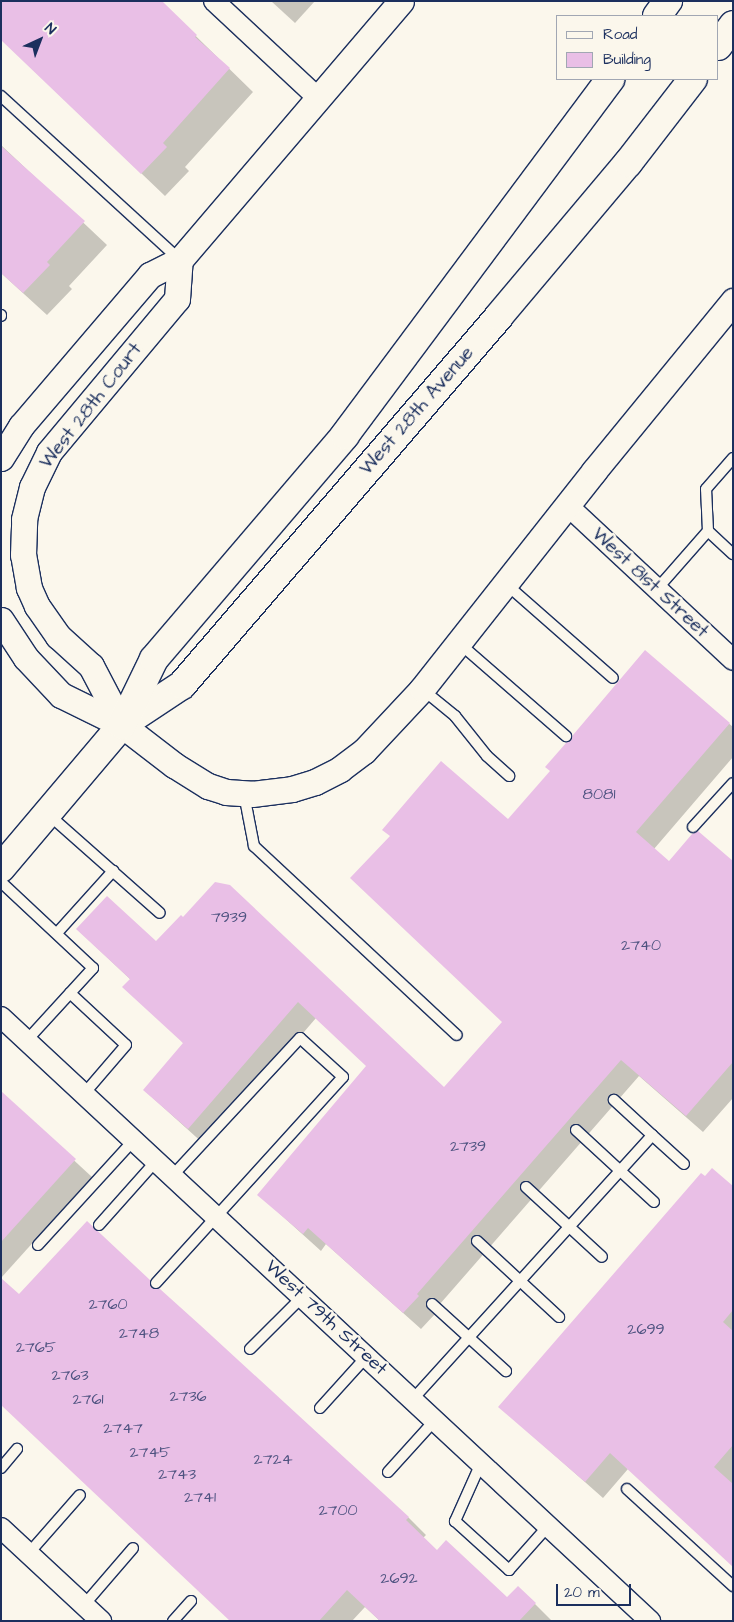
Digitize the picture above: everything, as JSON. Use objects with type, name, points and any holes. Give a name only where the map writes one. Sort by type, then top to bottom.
[{"type":"main road","points":[[658,15],[668,1]]},
{"type":"main road","points":[[719,45],[733,26]]},
{"type":"main road","name":"West 28th Avenue","points":[[3,865],[122,725],[154,659],[344,435],[609,80]]},
{"type":"main road","name":"West 28th Avenue","points":[[122,725],[182,685],[512,301],[628,163],[692,80]]},
{"type":"street","points":[[214,1],[318,98]]},
{"type":"street","name":"West 28th Court","points":[[1,458],[21,426],[150,275],[180,260],[401,1]]},
{"type":"street","name":"West 28th Court","points":[[122,725],[91,666],[53,631],[37,606],[29,588],[23,555],[24,519],[32,486],[49,452],[177,299],[180,260]]},
{"type":"street","points":[[1,620],[26,658],[61,695],[122,725],[198,781],[217,790],[244,794],[292,789],[325,778],[364,751],[422,690],[567,505],[733,301]]},
{"type":"street","name":"West 81st Street","points":[[567,505],[733,660]]},
{"type":"street","name":"West 79th Street","points":[[1,1016],[650,1621]]},
{"type":"street","points":[[1,1528],[101,1621]]},
{"type":"lane","points":[[1,96],[180,260]]},
{"type":"lane","points":[[657,589],[708,531],[706,489],[733,458]]},
{"type":"lane","points":[[708,531],[733,554]]},
{"type":"lane","points":[[505,584],[613,678]]},
{"type":"lane","points":[[460,643],[566,736]]},
{"type":"lane","points":[[422,690],[455,716],[487,756],[509,776]]},
{"type":"lane","points":[[694,827],[733,783]]},
{"type":"lane","points":[[244,794],[254,846],[457,1035]]},
{"type":"lane","points":[[47,813],[160,913]]},
{"type":"lane","points":[[3,865],[57,933],[93,968],[26,1040]]},
{"type":"lane","points":[[57,933],[113,871]]},
{"type":"lane","points":[[70,993],[126,1045],[84,1094]]},
{"type":"lane","points":[[156,1283],[343,1077],[300,1038],[172,1176]]},
{"type":"lane","points":[[614,1100],[684,1164]]},
{"type":"lane","points":[[576,1130],[654,1202]]},
{"type":"lane","points":[[413,1399],[652,1135]]},
{"type":"lane","points":[[38,1245],[134,1140]]},
{"type":"lane","points":[[99,1225],[156,1161]]},
{"type":"lane","points":[[526,1187],[602,1256]]},
{"type":"lane","points":[[477,1241],[559,1317]]},
{"type":"lane","points":[[250,1349],[302,1296]]},
{"type":"lane","points":[[432,1304],[506,1371]]},
{"type":"lane","points":[[320,1408],[367,1356]]},
{"type":"lane","points":[[388,1472],[435,1420]]},
{"type":"lane","points":[[1,1468],[18,1448]]},
{"type":"lane","points":[[481,1463],[455,1521],[509,1570],[548,1526]]},
{"type":"lane","points":[[627,1489],[733,1586]]},
{"type":"lane","points":[[29,1554],[80,1495]]},
{"type":"lane","points":[[84,1605],[133,1548]]},
{"type":"lane","points":[[173,1621],[191,1601]]},
{"type":"building","points":[[1,1],[163,2],[197,35],[195,37],[230,68],[163,143],[167,147],[141,174],[1,40]]},
{"type":"building","points":[[1,146],[85,221],[47,262],[50,265],[23,293],[1,273]]},
{"type":"building","points":[[645,650],[730,723],[636,832],[669,861],[692,834],[698,831],[733,861],[733,1062],[686,1116],[621,1060],[417,1294],[419,1296],[403,1313],[308,1228],[303,1234],[257,1195],[366,1066],[298,1002],[188,1129],[143,1090],[183,1043],[122,987],[130,979],[76,929],[107,896],[156,941],[181,915],[183,917],[215,882],[230,885],[444,1087],[502,1022],[350,878],[390,836],[382,830],[441,761],[508,819],[550,771],[545,767],[566,743],[571,740],[573,735]]},
{"type":"building","points":[[1,1091],[76,1159],[1,1242]]},
{"type":"building","points":[[712,1168],[733,1186],[733,1310],[723,1322],[733,1331],[733,1445],[714,1467],[733,1484],[733,1567],[610,1453],[585,1482],[498,1407],[701,1173],[705,1176]]},
{"type":"building","points":[[87,1221],[150,1280],[151,1288],[160,1289],[200,1325],[409,1517],[406,1520],[437,1550],[446,1540],[507,1597],[518,1586],[536,1603],[519,1621],[380,1621],[347,1590],[319,1621],[230,1621],[1,1405],[1,1278],[19,1294]]}]
